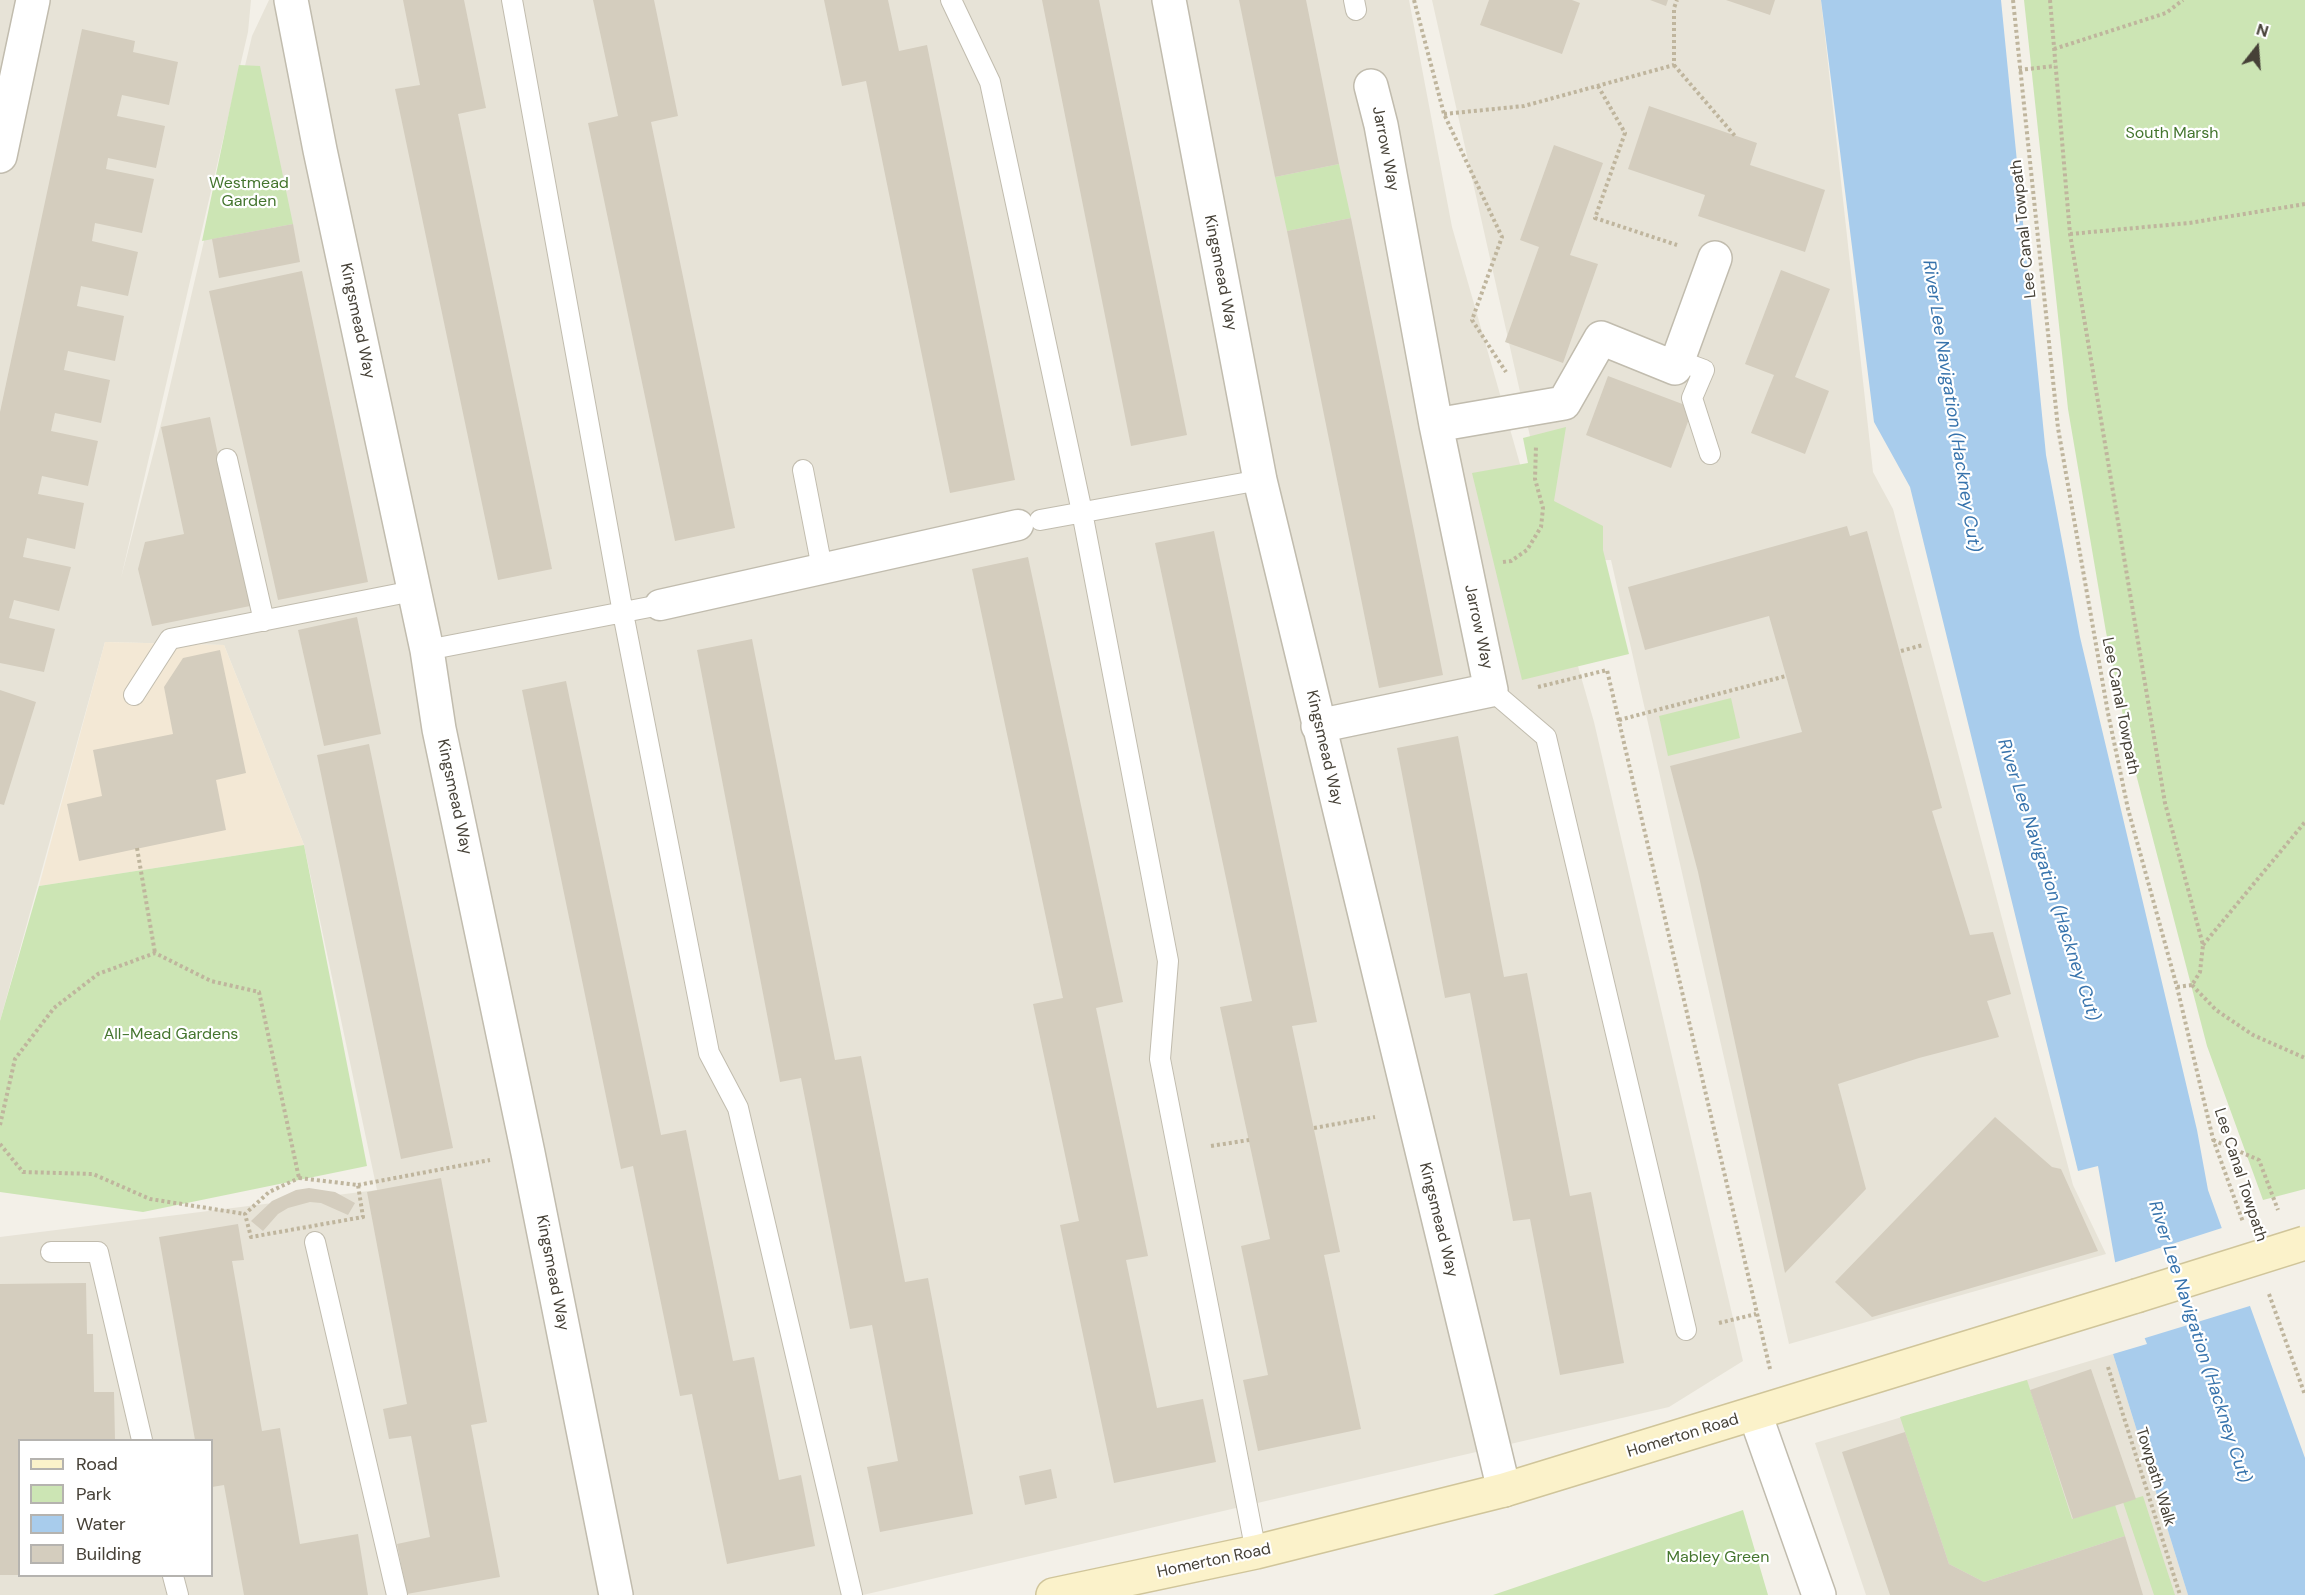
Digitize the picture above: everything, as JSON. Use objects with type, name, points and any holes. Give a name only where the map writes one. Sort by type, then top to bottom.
[{"type":"main road","name":"Homerton Road","points":[[1053,1595],[1256,1552],[1504,1490],[2305,1243]]},
{"type":"street","points":[[0,156],[33,0]]},
{"type":"street","name":"Kingsmead Way","points":[[291,0],[427,650],[439,729],[528,1153],[616,1595]]},
{"type":"street","name":"Kingsmead Way","points":[[1169,0],[1260,480],[1504,1490]]},
{"type":"street","name":"Jarrow Way","points":[[1318,726],[1491,690],[1436,425],[1383,136],[1371,86]]},
{"type":"street","points":[[1436,425],[1531,411],[1564,403],[1600,338],[1675,368],[1715,258]]},
{"type":"street","points":[[660,605],[1029,523]]},
{"type":"street","points":[[1767,1409],[1820,1595]]},
{"type":"lane","points":[[512,0],[623,613],[709,1053],[738,1108],[852,1595]]},
{"type":"lane","points":[[951,0],[990,82],[1082,512],[1168,961],[1160,1059],[1256,1552]]},
{"type":"lane","points":[[1677,360],[1704,370],[1692,398],[1710,454]]},
{"type":"lane","points":[[227,459],[264,621]]},
{"type":"lane","points":[[803,470],[822,568]]},
{"type":"lane","points":[[1029,523],[1260,480]]},
{"type":"lane","points":[[134,695],[170,639],[413,591]]},
{"type":"lane","points":[[427,650],[660,605]]},
{"type":"lane","points":[[1491,690],[1546,737],[1686,1330]]},
{"type":"lane","points":[[315,1242],[397,1595]]},
{"type":"lane","points":[[51,1252],[98,1252],[142,1439]]},
{"type":"lane","points":[[174,1577],[178,1595]]},
{"type":"path","points":[[1414,0],[1444,114],[1502,237],[1472,320],[1531,411],[1537,435],[1535,479],[1543,508],[1541,527],[1527,550],[1511,561],[1500,563]]},
{"type":"path","points":[[1677,0],[1674,8],[1674,65],[1735,136]]},
{"type":"path","name":"Lee Canal Towpath","points":[[2013,0],[2060,440],[2128,809],[2177,987],[2213,1139],[2245,1228]]},
{"type":"path","points":[[2049,0],[2070,234],[2165,803],[2203,945],[2200,972],[2192,986]]},
{"type":"path","points":[[2054,50],[2166,13],[2183,0]]},
{"type":"path","points":[[1444,114],[1524,106],[1674,65]]},
{"type":"path","points":[[2019,70],[2055,66]]},
{"type":"path","points":[[1598,86],[1625,133],[1595,218],[1715,258]]},
{"type":"path","points":[[2070,234],[2189,223],[2305,204]]},
{"type":"path","points":[[1900,651],[1923,645]]},
{"type":"path","points":[[1530,689],[1607,670],[1767,1409]]},
{"type":"path","points":[[1618,720],[1786,676]]},
{"type":"path","points":[[2203,945],[2305,822]]},
{"type":"path","points":[[137,848],[155,953]]},
{"type":"path","points":[[0,1125],[15,1059],[54,1008],[98,974],[155,953],[211,981],[259,992],[299,1178]]},
{"type":"path","points":[[2177,987],[2192,986],[2216,1010],[2253,1035],[2305,1058]]},
{"type":"path","points":[[1314,1128],[1411,1110]]},
{"type":"path","points":[[2213,1139],[2259,1160],[2273,1197]]},
{"type":"path","points":[[0,1144],[23,1172],[93,1174],[150,1199],[245,1214]]},
{"type":"path","points":[[245,1214],[269,1192],[299,1178],[358,1185],[528,1153]]},
{"type":"path","points":[[245,1214],[251,1237],[363,1217],[358,1185]]},
{"type":"path","points":[[2265,1284],[2305,1395]]},
{"type":"path","name":"Towpath Walk","points":[[2108,1367],[2180,1595]]},
{"type":"shaded area","points":[[0,0],[251,0],[248,32],[121,578],[163,416],[252,36],[269,0],[1409,0],[1452,227],[1594,722],[1743,1361],[1669,1407],[863,1595],[0,1595],[0,1237],[377,1190],[304,845],[224,645],[105,642],[0,1021]]},
{"type":"shaded area","points":[[1432,0],[1821,0],[1873,472],[1893,509],[2073,1185],[2106,1254],[1789,1344],[1611,560],[1558,561]]},
{"type":"shaded area","points":[[105,642],[224,645],[304,845],[39,886]]},
{"type":"shaded area","points":[[2113,1354],[2188,1595],[1866,1595],[1815,1443]]},
{"type":"green space","name":"South Marsh","points":[[2024,0],[2305,0],[2305,1189],[2263,1200],[2207,1046],[2131,755],[2106,632],[2068,409]]},
{"type":"green space","name":"Westmead Garden","points":[[239,65],[260,66],[293,224],[202,241]]},
{"type":"green space","points":[[1339,164],[1351,218],[1287,231],[1275,177]]},
{"type":"green space","points":[[1566,427],[1554,501],[1603,526],[1603,550],[1629,654],[1522,680],[1472,473],[1528,463],[1523,438]]},
{"type":"green space","points":[[1731,698],[1740,738],[1668,756],[1659,716]]},
{"type":"green space","name":"All-Mead Gardens","points":[[304,845],[367,1166],[143,1212],[0,1192],[0,1021],[39,886]]},
{"type":"green space","points":[[2027,1380],[2072,1519],[2115,1505],[2125,1536],[1984,1582],[1949,1564],[1900,1417]]},
{"type":"green space","points":[[2143,1496],[2175,1595],[2154,1595],[2123,1502]]},
{"type":"green space","name":"Mabley Green","points":[[1743,1510],[1768,1595],[1493,1595]]},
{"type":"water","name":"River Lee Navigation (Hackney Cut)","points":[[1821,0],[2001,0],[2046,455],[2080,637],[2197,1130],[2208,1190],[2305,1458],[2305,1595],[2188,1595],[2113,1354],[2147,1344],[2116,1267],[2098,1166],[2078,1171],[1910,487],[1874,422]]},
{"type":"pier","points":[[2225,1227],[2253,1305],[2142,1339],[2113,1263]]},
{"type":"building","points":[[403,0],[464,0],[486,108],[458,114],[552,569],[498,580],[395,89],[420,85]]},
{"type":"building","points":[[593,0],[654,0],[678,116],[651,122],[735,528],[675,541],[588,123],[618,116]]},
{"type":"building","points":[[824,0],[888,0],[899,51],[927,45],[1015,480],[950,493],[866,81],[842,86]]},
{"type":"building","points":[[1042,0],[1099,0],[1187,435],[1131,446]]},
{"type":"building","points":[[1239,0],[1306,0],[1339,164],[1275,177]]},
{"type":"building","points":[[1489,0],[1572,0],[1580,3],[1562,54],[1480,25]]},
{"type":"building","points":[[1650,0],[1668,0],[1666,6]]},
{"type":"building","points":[[1726,0],[1775,0],[1770,15]]},
{"type":"building","points":[[82,29],[135,41],[133,52],[178,62],[169,105],[122,95],[117,116],[165,126],[156,168],[108,158],[106,169],[154,179],[142,233],[95,223],[92,241],[138,252],[128,296],[81,286],[77,306],[124,316],[115,361],[68,351],[64,370],[110,380],[101,423],[55,413],[51,431],[98,441],[88,486],[42,476],[38,494],[84,503],[75,549],[27,538],[23,557],[71,567],[59,611],[14,600],[9,618],[55,629],[44,672],[0,663],[0,412]]},
{"type":"building","points":[[1649,106],[1757,143],[1750,165],[1825,190],[1805,252],[1698,216],[1705,195],[1628,169]]},
{"type":"building","points":[[1554,145],[1603,163],[1570,255],[1598,264],[1563,363],[1505,342],[1539,247],[1520,240]]},
{"type":"building","points":[[1351,218],[1443,675],[1379,688],[1287,231]]},
{"type":"building","points":[[293,224],[300,262],[219,278],[212,239]]},
{"type":"building","points":[[1781,270],[1830,289],[1795,377],[1829,391],[1805,454],[1751,433],[1774,375],[1745,364]]},
{"type":"building","points":[[302,271],[368,582],[278,600],[209,291]]},
{"type":"building","points":[[1608,376],[1693,408],[1671,468],[1586,435]]},
{"type":"building","points":[[210,417],[250,606],[152,626],[138,569],[145,542],[184,534],[161,427]]},
{"type":"building","points":[[1847,526],[1850,536],[1867,531],[1942,808],[1932,811],[1970,935],[1993,932],[2011,994],[1987,1001],[1999,1037],[1919,1058],[1838,1084],[1866,1189],[1785,1273],[1698,872],[1670,766],[1802,732],[1769,616],[1645,650],[1628,587]]},
{"type":"building","points":[[1214,531],[1317,1022],[1292,1026],[1340,1252],[1324,1255],[1361,1429],[1258,1451],[1243,1380],[1268,1375],[1241,1246],[1270,1239],[1220,1007],[1252,1001],[1155,543]]},
{"type":"building","points":[[1028,557],[1123,1002],[1096,1008],[1148,1256],[1126,1260],[1157,1408],[1203,1399],[1216,1462],[1114,1483],[1060,1225],[1079,1221],[1033,1004],[1063,998],[972,569]]},
{"type":"building","points":[[357,617],[381,734],[324,746],[298,630]]},
{"type":"building","points":[[752,639],[835,1060],[861,1056],[905,1282],[928,1278],[973,1514],[880,1532],[867,1467],[898,1461],[872,1325],[850,1329],[801,1078],[780,1082],[697,650]]},
{"type":"building","points":[[220,650],[246,773],[216,780],[226,830],[79,861],[67,804],[102,796],[93,750],[173,734],[164,687],[183,658]]},
{"type":"building","points":[[566,681],[661,1135],[686,1130],[733,1361],[754,1357],[779,1480],[801,1475],[815,1546],[727,1564],[692,1394],[680,1396],[633,1166],[621,1169],[522,690]]},
{"type":"building","points":[[0,690],[36,702],[4,805],[0,804]]},
{"type":"building","points":[[1458,736],[1504,977],[1527,973],[1570,1196],[1591,1192],[1624,1363],[1560,1375],[1530,1219],[1513,1221],[1470,993],[1445,998],[1397,748]]},
{"type":"building","points":[[369,744],[453,1148],[401,1159],[317,755]]},
{"type":"building","points":[[1995,1117],[2052,1167],[2061,1169],[2098,1251],[1872,1317],[1835,1282]]},
{"type":"building","points":[[441,1178],[487,1422],[471,1425],[500,1577],[407,1594],[397,1544],[430,1537],[411,1436],[389,1439],[383,1409],[407,1404],[367,1192]]},
{"type":"building","points":[[309,1188],[335,1192],[355,1203],[348,1215],[321,1203],[310,1202],[288,1208],[278,1214],[263,1231],[251,1221],[272,1201],[296,1190]]},
{"type":"building","points":[[238,1224],[244,1260],[232,1261],[262,1431],[280,1428],[300,1544],[358,1534],[368,1595],[244,1595],[224,1485],[213,1487],[213,1439],[195,1439],[159,1237]]},
{"type":"building","points":[[86,1283],[87,1334],[93,1334],[94,1392],[114,1392],[115,1439],[18,1439],[18,1575],[0,1575],[0,1284]]},
{"type":"building","points":[[2091,1369],[2136,1499],[2073,1519],[2030,1390]]},
{"type":"building","points":[[1905,1432],[1949,1564],[1984,1582],[2125,1536],[2143,1595],[1890,1595],[1842,1452]]},
{"type":"building","points":[[1051,1469],[1057,1498],[1025,1505],[1019,1476]]}]
